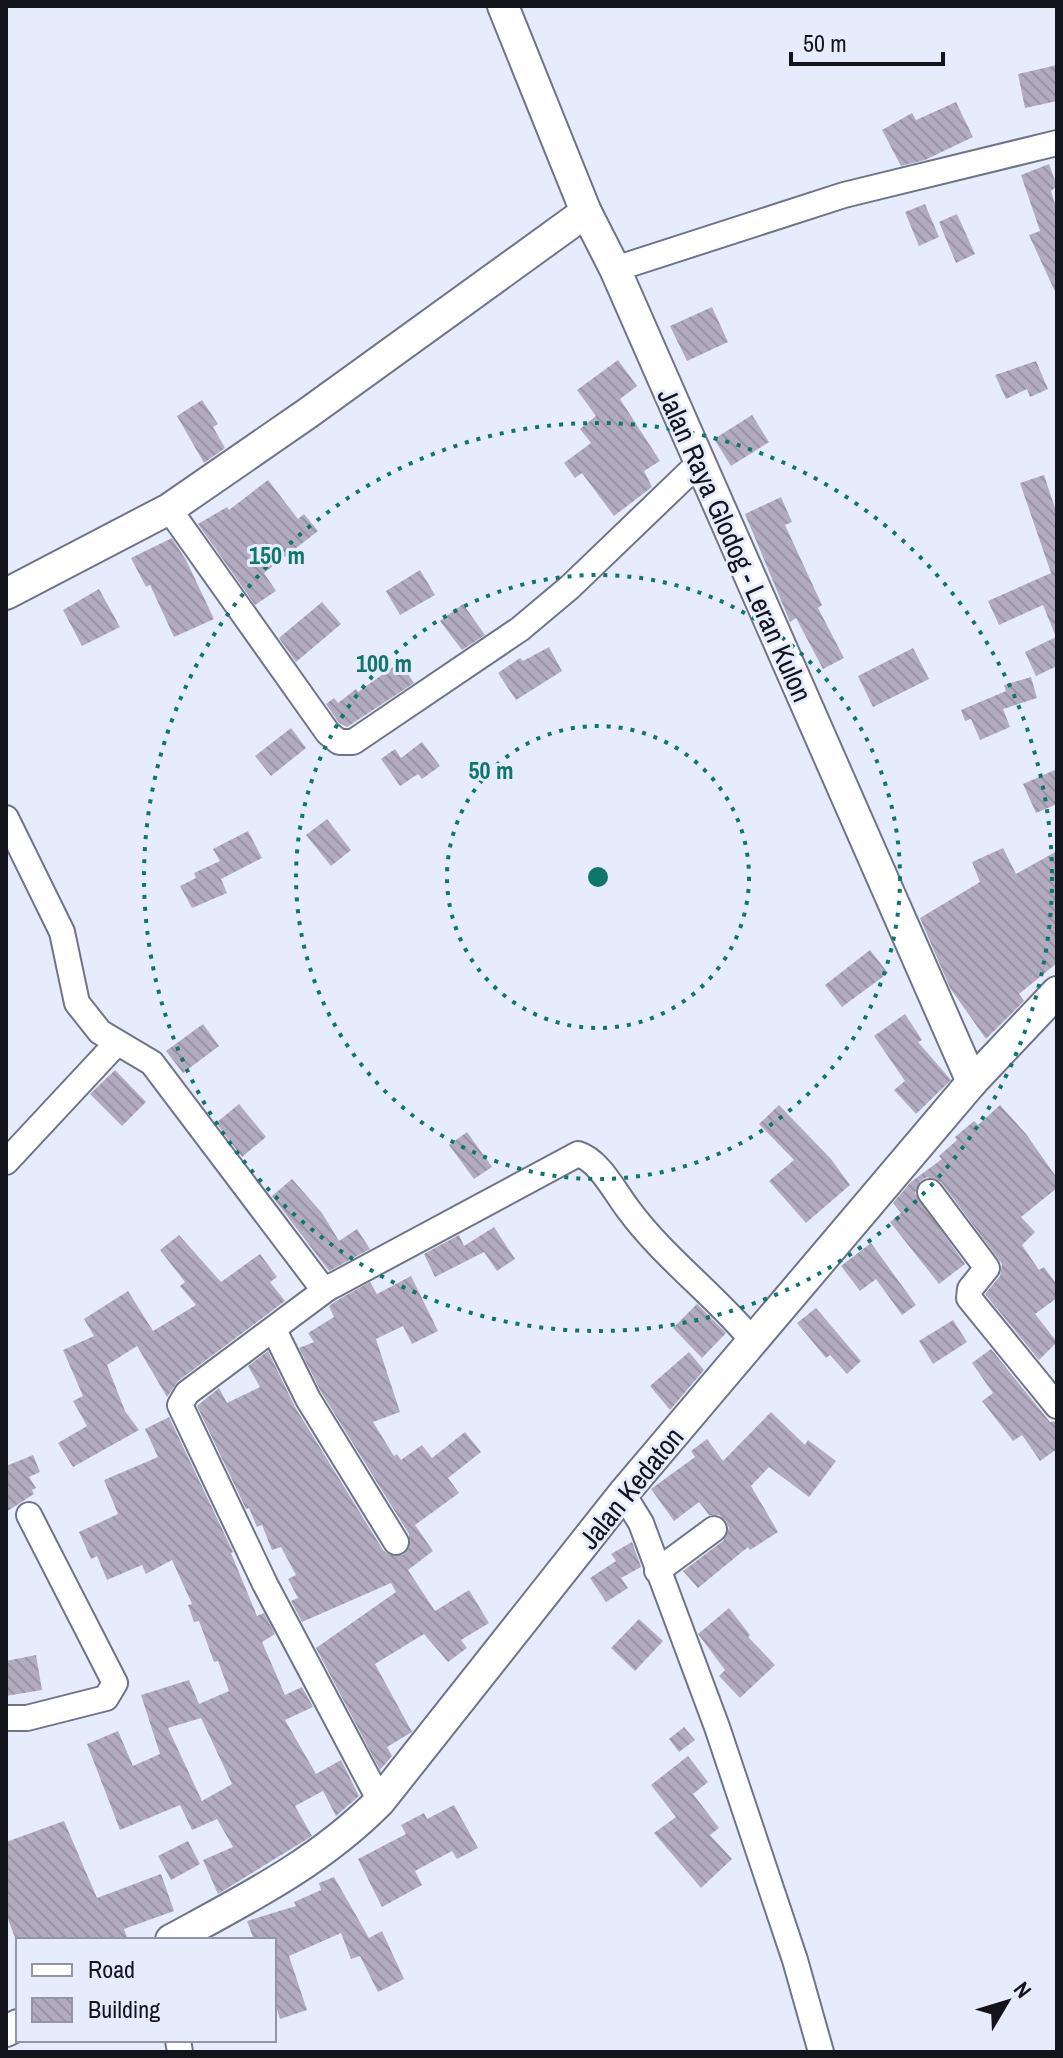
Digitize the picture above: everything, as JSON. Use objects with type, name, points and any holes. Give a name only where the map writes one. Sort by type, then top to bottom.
[{"type":"street","name":"Jalan Raya Glodog - Leran Kulon","points":[[503,6],[586,212],[615,269],[698,464],[972,1082]]},
{"type":"street","points":[[615,269],[844,195],[1057,143]]},
{"type":"street","points":[[6,594],[169,509],[308,413],[586,212]]},
{"type":"street","points":[[169,509],[328,733],[339,742],[353,742],[366,737],[520,629],[570,587],[698,464]]},
{"type":"street","points":[[6,818],[62,932],[77,1003],[86,1018],[116,1044],[140,1053],[152,1063],[313,1279],[328,1288]]},
{"type":"street","name":"Jalan Kedaton","points":[[176,1938],[287,1877],[347,1834],[380,1801],[623,1494],[972,1082],[1057,992]]},
{"type":"street","points":[[6,1162],[116,1044]]},
{"type":"street","points":[[380,1801],[265,1584],[180,1405],[187,1393],[328,1288],[578,1154],[592,1162],[643,1230],[725,1308],[753,1341]]},
{"type":"street","points":[[930,1192],[987,1268],[970,1289],[969,1298],[1057,1406]]},
{"type":"street","points":[[274,1330],[308,1399],[396,1542]]},
{"type":"street","points":[[623,1494],[641,1523],[722,1741],[795,1960],[821,2052]]},
{"type":"street","points":[[6,1718],[27,1718],[106,1698],[115,1683],[29,1515]]},
{"type":"street","points":[[657,1571],[714,1529]]},
{"type":"building","points":[[1057,65],[1057,101],[1025,108],[1018,74]]},
{"type":"building","points":[[956,102],[973,137],[925,160],[901,166],[882,130],[912,113],[916,120]]},
{"type":"building","points":[[1049,164],[1057,186],[1051,191],[1057,211],[1057,296],[1029,235],[1040,231],[1021,175]]},
{"type":"building","points":[[925,204],[939,237],[919,246],[905,212]]},
{"type":"building","points":[[957,214],[975,254],[956,263],[939,222]]},
{"type":"building","points":[[712,307],[728,342],[687,361],[670,326]]},
{"type":"building","points":[[618,360],[637,386],[620,399],[660,461],[644,471],[652,487],[614,516],[582,473],[575,478],[564,463],[591,443],[580,429],[596,416],[577,390]]},
{"type":"building","points":[[1036,361],[1048,389],[1030,397],[1027,389],[1006,399],[995,375]]},
{"type":"building","points":[[202,400],[218,424],[213,427],[225,448],[204,463],[177,416]]},
{"type":"building","points":[[752,415],[769,442],[731,466],[714,439]]},
{"type":"building","points":[[1044,475],[1057,514],[1057,666],[1036,676],[1025,652],[1056,637],[1043,605],[999,625],[988,601],[1051,573],[1020,483]]},
{"type":"building","points":[[268,480],[298,519],[304,514],[318,531],[264,573],[276,591],[255,605],[198,524],[227,507],[229,510]]},
{"type":"building","points":[[781,497],[792,522],[785,525],[822,605],[818,608],[844,658],[823,669],[796,618],[790,622],[745,514]]},
{"type":"building","points":[[172,538],[214,619],[174,637],[150,585],[146,587],[131,558]]},
{"type":"building","points":[[420,570],[435,595],[400,615],[386,591]]},
{"type":"building","points":[[99,589],[120,627],[82,646],[63,610]]},
{"type":"building","points":[[322,602],[341,624],[296,662],[279,638]]},
{"type":"building","points":[[463,604],[485,635],[462,650],[440,621]]},
{"type":"building","points":[[549,647],[562,671],[516,700],[498,673],[520,658],[523,661]]},
{"type":"building","points":[[913,648],[929,679],[873,707],[858,676]]},
{"type":"building","points":[[400,662],[414,683],[347,727],[339,723],[326,704],[334,698],[338,703],[356,689],[358,692]]},
{"type":"building","points":[[1031,677],[1037,698],[1003,709],[1010,727],[980,740],[971,719],[965,721],[961,710],[1006,691],[1004,685]]},
{"type":"building","points":[[291,728],[306,748],[271,776],[255,756]]},
{"type":"building","points":[[422,742],[440,766],[422,779],[418,774],[400,786],[381,759],[395,749],[401,758]]},
{"type":"building","points":[[1057,769],[1057,804],[1036,813],[1023,784]]},
{"type":"building","points":[[327,819],[351,850],[331,866],[306,835]]},
{"type":"building","points":[[248,831],[262,858],[221,879],[227,893],[192,908],[180,886],[196,878],[194,873],[220,861],[213,849]]},
{"type":"building","points":[[1003,848],[1016,874],[1057,851],[1057,963],[1019,994],[1024,1001],[986,1039],[950,988],[920,918],[980,882],[972,862]]},
{"type":"building","points":[[870,950],[888,973],[842,1007],[825,985]]},
{"type":"building","points":[[905,1014],[922,1040],[918,1042],[951,1080],[916,1114],[894,1090],[905,1081],[874,1036]]},
{"type":"building","points":[[203,1024],[219,1046],[183,1073],[166,1051]]},
{"type":"building","points":[[115,1070],[146,1102],[122,1126],[90,1094]]},
{"type":"building","points":[[239,1104],[266,1137],[242,1157],[216,1123]]},
{"type":"building","points":[[779,1105],[831,1159],[850,1185],[806,1223],[769,1181],[794,1160],[759,1124]]},
{"type":"building","points":[[1000,1105],[1026,1134],[1057,1178],[1057,1188],[1021,1217],[1035,1232],[1022,1245],[1039,1270],[1044,1267],[1057,1285],[1057,1298],[1035,1314],[1057,1342],[1039,1360],[985,1294],[1000,1276],[1002,1264],[941,1182],[927,1177],[920,1181],[915,1193],[965,1264],[939,1284],[890,1222],[901,1213],[893,1203],[911,1182],[942,1159],[939,1156],[957,1140],[955,1137],[974,1121],[978,1125]]},
{"type":"building","points":[[467,1132],[492,1167],[474,1179],[449,1145]]},
{"type":"building","points":[[292,1179],[322,1213],[339,1241],[357,1229],[370,1249],[329,1271],[272,1196]]},
{"type":"building","points":[[494,1227],[515,1259],[497,1271],[484,1252],[435,1277],[424,1254],[459,1235],[464,1246]]},
{"type":"building","points":[[179,1235],[221,1282],[260,1254],[277,1277],[270,1282],[285,1301],[178,1381],[167,1397],[137,1346],[107,1365],[125,1411],[139,1430],[73,1467],[58,1443],[87,1426],[73,1401],[83,1396],[63,1350],[94,1336],[84,1319],[128,1291],[153,1331],[196,1305],[180,1286],[185,1282],[160,1250]]},
{"type":"building","points":[[871,1243],[916,1305],[902,1315],[876,1279],[860,1291],[841,1266]]},
{"type":"building","points":[[411,1276],[438,1331],[412,1344],[403,1326],[376,1339],[400,1412],[373,1422],[394,1456],[397,1454],[401,1460],[422,1445],[432,1458],[465,1432],[481,1452],[448,1478],[459,1493],[415,1525],[433,1551],[408,1570],[435,1611],[469,1590],[489,1623],[461,1640],[467,1648],[448,1662],[424,1634],[375,1664],[412,1732],[387,1747],[392,1756],[380,1770],[316,1648],[396,1592],[391,1583],[302,1622],[291,1601],[298,1598],[288,1579],[296,1575],[281,1547],[272,1550],[262,1525],[257,1527],[249,1508],[246,1509],[197,1406],[219,1388],[227,1403],[260,1387],[248,1366],[268,1351],[295,1407],[383,1550],[390,1555],[403,1555],[409,1548],[409,1534],[321,1392],[299,1348],[314,1342],[308,1333],[334,1317],[329,1306],[336,1301],[370,1282],[377,1294]]},
{"type":"building","points":[[697,1304],[726,1333],[702,1358],[673,1328]]},
{"type":"building","points":[[816,1308],[861,1361],[847,1374],[830,1355],[826,1358],[797,1323]]},
{"type":"building","points":[[953,1320],[967,1342],[933,1364],[919,1341]]},
{"type":"building","points":[[991,1349],[1050,1422],[1057,1421],[1057,1449],[1040,1461],[1022,1435],[1013,1441],[982,1401],[993,1393],[972,1363]]},
{"type":"building","points":[[689,1352],[704,1370],[670,1410],[650,1386]]},
{"type":"building","points":[[771,1412],[805,1445],[808,1440],[836,1461],[809,1497],[769,1467],[751,1486],[778,1532],[750,1550],[748,1547],[698,1588],[683,1571],[723,1541],[729,1528],[726,1521],[719,1515],[709,1515],[699,1502],[674,1521],[651,1489],[695,1457],[691,1451],[707,1439],[723,1461]]},
{"type":"building","points":[[169,1417],[233,1552],[257,1616],[264,1613],[275,1634],[262,1642],[285,1695],[302,1687],[313,1707],[285,1720],[316,1774],[341,1760],[359,1796],[336,1816],[323,1791],[295,1806],[312,1836],[218,1894],[203,1860],[233,1847],[217,1819],[192,1830],[180,1805],[120,1830],[87,1744],[118,1731],[133,1766],[160,1754],[141,1695],[189,1680],[199,1704],[229,1691],[199,1621],[194,1622],[188,1605],[192,1604],[172,1560],[146,1574],[142,1565],[107,1580],[97,1556],[91,1559],[79,1532],[118,1514],[104,1480],[158,1457],[145,1429]],"holes":[[[201,1718],[232,1784],[202,1801],[168,1728]]]},
{"type":"building","points":[[33,1455],[40,1472],[29,1477],[36,1488],[32,1490],[34,1494],[6,1512],[6,1466]]},
{"type":"building","points":[[632,1542],[641,1567],[621,1578],[628,1588],[606,1602],[590,1578],[616,1561],[611,1554]]},
{"type":"building","points":[[729,1608],[750,1635],[748,1637],[775,1665],[740,1698],[719,1676],[725,1670],[698,1634]]},
{"type":"building","points":[[639,1619],[663,1641],[635,1671],[611,1648]]},
{"type":"building","points":[[36,1655],[42,1690],[6,1696],[6,1661]]},
{"type":"building","points":[[684,1727],[695,1740],[679,1752],[669,1739]]},
{"type":"building","points":[[688,1756],[708,1782],[693,1794],[719,1828],[710,1835],[732,1859],[701,1888],[654,1833],[676,1817],[651,1785]]},
{"type":"building","points":[[454,1805],[478,1848],[457,1859],[452,1851],[415,1871],[422,1885],[382,1907],[358,1859],[406,1834],[401,1825],[424,1813],[427,1819]]},
{"type":"building","points":[[64,1821],[97,1898],[161,1874],[174,1911],[124,1929],[127,1938],[16,1940],[6,1914],[6,1842]]},
{"type":"building","points":[[188,1841],[200,1864],[171,1880],[158,1856]]},
{"type":"building","points":[[334,1877],[369,1938],[382,1931],[404,1979],[378,1992],[360,1956],[351,1959],[341,1933],[289,1956],[307,2010],[280,2019],[276,2006],[276,1938],[253,1938],[247,1921],[296,1906],[294,1902],[321,1890],[319,1883]]}]
